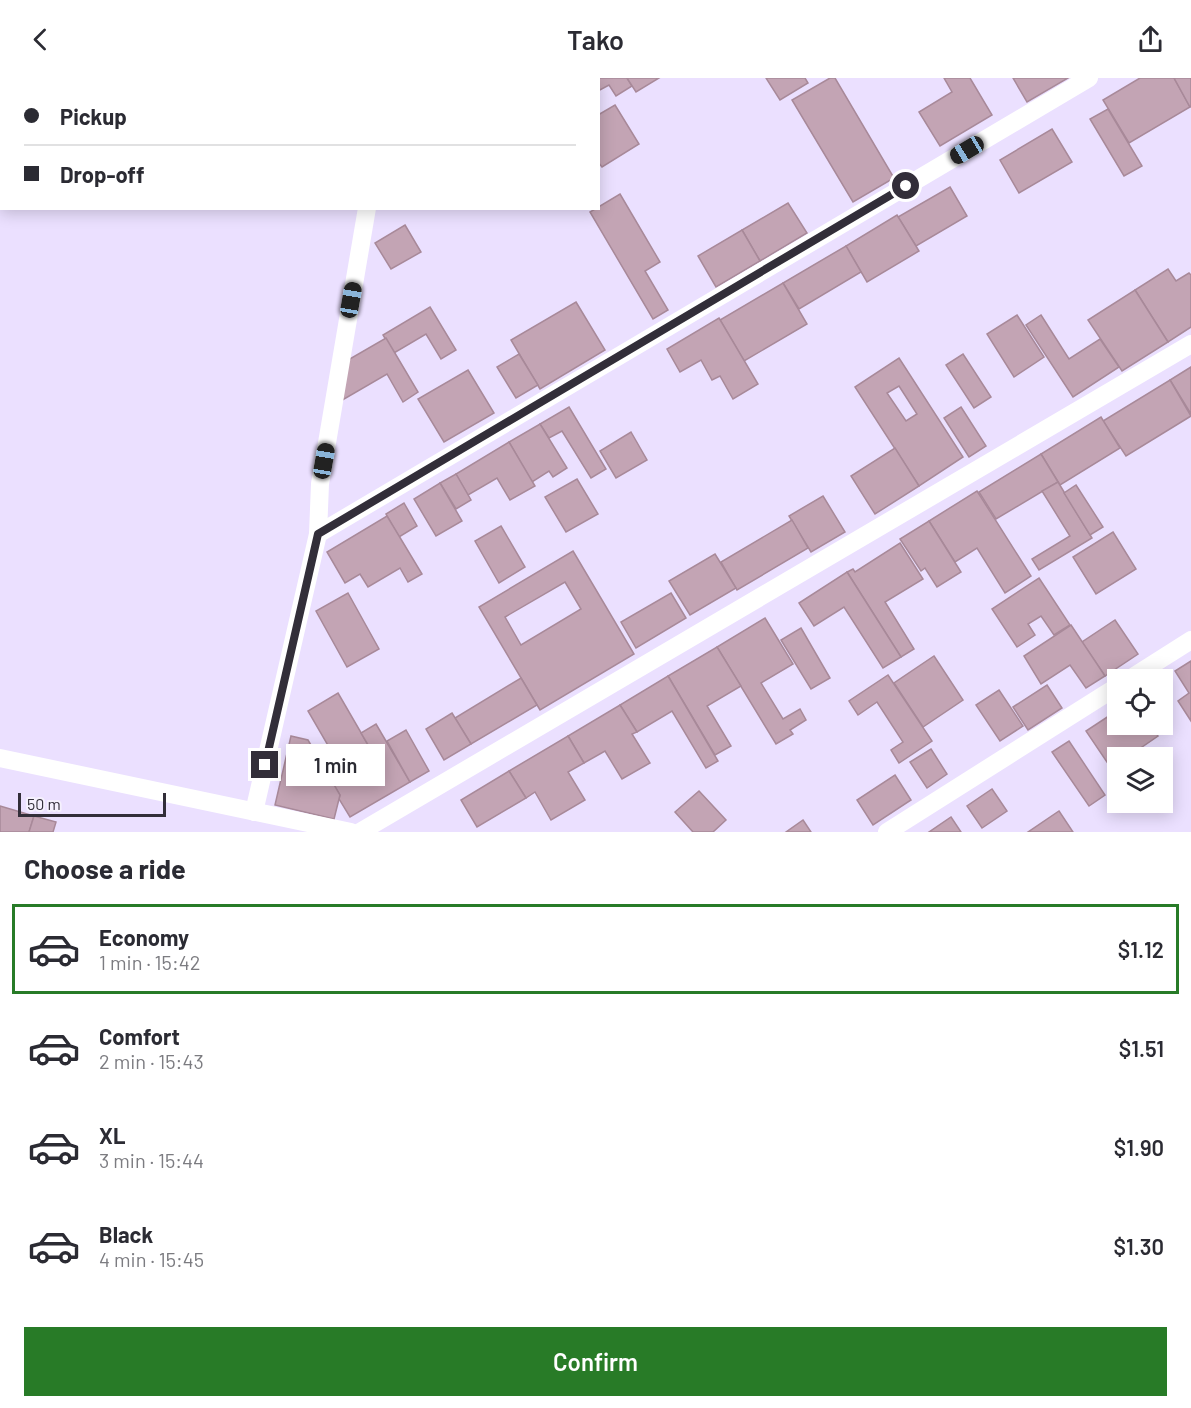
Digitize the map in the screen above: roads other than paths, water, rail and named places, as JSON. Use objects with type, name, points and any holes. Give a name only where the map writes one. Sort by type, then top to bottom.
[{"type":"street","points":[[318,534],[1089,78]]},
{"type":"street","points":[[254,812],[318,534],[320,484],[367,210]]},
{"type":"street","points":[[360,832],[1191,344]]},
{"type":"street","points":[[1145,669],[1191,640]]},
{"type":"street","points":[[887,832],[1107,693]]},
{"type":"street","points":[[0,758],[351,832]]}]
